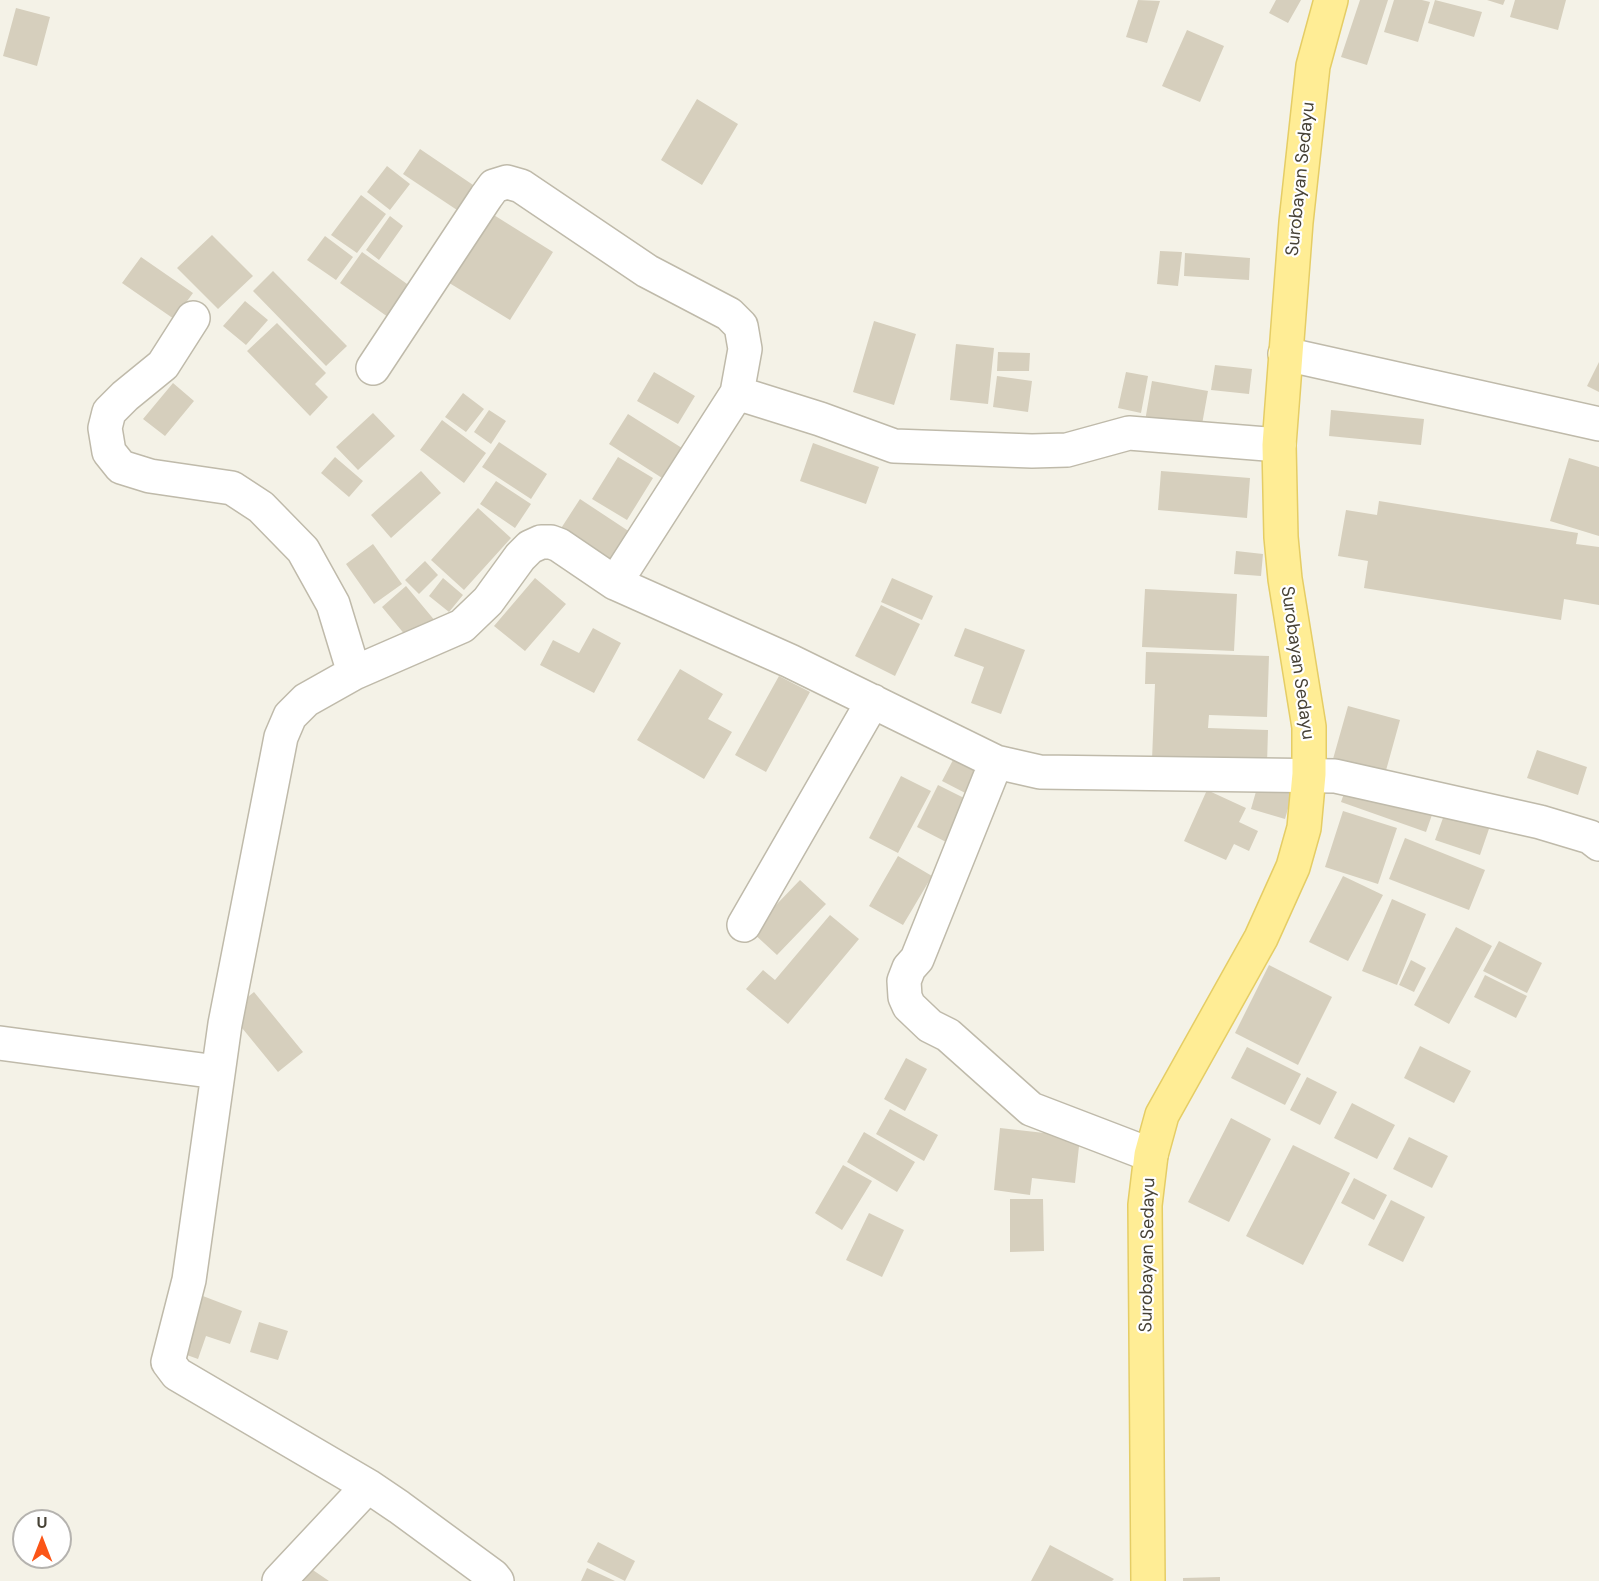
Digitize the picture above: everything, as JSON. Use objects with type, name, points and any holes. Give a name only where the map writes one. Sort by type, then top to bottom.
[{"type":"main road","name":"Surobayan Sedayu","points":[[1148,1581],[1144,1205],[1151,1155],[1162,1116],[1261,938],[1293,867],[1304,828],[1309,774],[1309,727],[1281,537],[1279,445],[1296,222],[1313,66],[1331,0]]},
{"type":"street","points":[[373,368],[486,197],[494,186],[507,182],[521,186],[647,271],[729,314],[741,326],[745,349],[737,393],[615,582]]},
{"type":"street","points":[[193,318],[163,365],[109,412],[105,429],[109,452],[121,467],[150,476],[232,488],[261,507],[303,550],[333,604],[354,673]]},
{"type":"street","points":[[1285,354],[1599,424]]},
{"type":"street","points":[[737,393],[820,418],[894,446],[1032,451],[1067,450],[1129,433],[1279,445]]},
{"type":"street","points":[[497,1581],[368,1486],[177,1374],[170,1368],[168,1362],[189,1280],[225,1024],[281,736],[290,716],[306,700],[354,673],[462,626],[488,601],[530,547],[541,542],[559,545],[615,582],[873,700],[996,762],[1040,772],[1335,776],[1540,822],[1590,837],[1599,844]]},
{"type":"street","points":[[744,925],[873,700]]},
{"type":"street","points":[[996,762],[917,959],[909,968],[904,981],[905,998],[909,1006],[930,1026],[948,1035],[1031,1109],[1151,1155]]},
{"type":"street","points":[[0,1043],[217,1072]]},
{"type":"street","points":[[279,1581],[368,1486]]},
{"type":"building","points":[[1138,0],[1160,1],[1147,43],[1126,37]]},
{"type":"building","points":[[1276,0],[1301,0],[1288,23],[1269,13]]},
{"type":"building","points":[[1360,0],[1388,0],[1367,65],[1341,57]]},
{"type":"building","points":[[1394,0],[1430,2],[1418,42],[1384,32]]},
{"type":"building","points":[[1435,0],[1482,12],[1474,37],[1428,23]]},
{"type":"building","points":[[1487,0],[1505,0],[1503,5]]},
{"type":"building","points":[[1515,0],[1566,0],[1558,30],[1510,17]]},
{"type":"building","points":[[16,8],[50,17],[37,66],[3,56]]},
{"type":"building","points":[[1187,30],[1224,46],[1200,102],[1162,86]]},
{"type":"building","points":[[697,99],[738,124],[702,185],[661,160]]},
{"type":"building","points":[[420,149],[479,189],[463,214],[403,174]]},
{"type":"building","points":[[387,166],[410,184],[390,210],[367,192]]},
{"type":"building","points":[[361,195],[386,214],[357,253],[331,235]]},
{"type":"building","points":[[489,212],[553,252],[510,320],[446,281]]},
{"type":"building","points":[[390,216],[403,226],[379,260],[366,250]]},
{"type":"building","points":[[212,235],[253,276],[218,309],[177,268]]},
{"type":"building","points":[[325,236],[353,257],[336,280],[307,260]]},
{"type":"building","points":[[1160,251],[1182,252],[1178,286],[1157,284]]},
{"type":"building","points":[[362,252],[417,291],[395,322],[340,283]]},
{"type":"building","points":[[1185,253],[1250,258],[1249,280],[1184,276]]},
{"type":"building","points":[[141,257],[193,293],[174,319],[122,283]]},
{"type":"building","points":[[273,271],[347,346],[326,366],[253,291]]},
{"type":"building","points":[[245,301],[268,320],[246,345],[223,326]]},
{"type":"building","points":[[874,321],[916,334],[894,405],[853,392]]},
{"type":"building","points":[[277,323],[326,373],[315,384],[328,397],[310,416],[247,351]]},
{"type":"building","points":[[956,344],[994,348],[988,404],[950,400]]},
{"type":"building","points":[[998,352],[1030,353],[1029,371],[997,371]]},
{"type":"building","points":[[1599,362],[1599,392],[1587,386]]},
{"type":"building","points":[[1215,365],[1252,369],[1249,394],[1211,390]]},
{"type":"building","points":[[654,372],[695,396],[678,424],[637,401]]},
{"type":"building","points":[[1126,372],[1148,376],[1141,413],[1118,408]]},
{"type":"building","points":[[997,376],[1032,381],[1028,412],[993,407]]},
{"type":"building","points":[[1152,381],[1208,391],[1201,430],[1145,421]]},
{"type":"building","points":[[173,383],[194,401],[165,436],[143,419]]},
{"type":"building","points":[[463,393],[484,409],[466,432],[445,417]]},
{"type":"building","points":[[489,410],[506,421],[491,444],[474,432]]},
{"type":"building","points":[[1331,410],[1424,419],[1421,445],[1329,436]]},
{"type":"building","points":[[373,413],[395,436],[358,470],[336,447]]},
{"type":"building","points":[[628,414],[693,455],[673,485],[609,444]]},
{"type":"building","points":[[442,420],[486,453],[464,483],[420,450]]},
{"type":"building","points":[[499,442],[547,474],[531,499],[482,467]]},
{"type":"building","points":[[813,443],[879,467],[866,504],[800,481]]},
{"type":"building","points":[[335,457],[363,481],[349,497],[321,473]]},
{"type":"building","points":[[618,457],[653,478],[627,520],[592,499]]},
{"type":"building","points":[[1569,458],[1599,467],[1599,536],[1550,521]]},
{"type":"building","points":[[421,471],[441,493],[391,538],[371,515]]},
{"type":"building","points":[[1161,471],[1250,478],[1247,518],[1158,510]]},
{"type":"building","points":[[496,481],[531,504],[515,528],[480,504]]},
{"type":"building","points":[[580,499],[633,534],[611,568],[558,533]]},
{"type":"building","points":[[1379,501],[1578,533],[1576,544],[1599,547],[1599,605],[1564,599],[1561,620],[1364,588],[1368,561],[1338,556],[1346,510],[1377,515]]},
{"type":"building","points":[[478,508],[511,538],[464,590],[431,560]]},
{"type":"building","points":[[373,544],[402,584],[374,604],[346,564]]},
{"type":"building","points":[[1236,551],[1263,554],[1261,576],[1234,574]]},
{"type":"building","points":[[425,561],[438,575],[419,594],[405,580]]},
{"type":"building","points":[[443,578],[463,595],[449,612],[429,596]]},
{"type":"building","points":[[535,578],[566,604],[525,651],[494,626]]},
{"type":"building","points":[[892,578],[933,596],[922,620],[881,602]]},
{"type":"building","points":[[406,586],[436,622],[411,642],[382,607]]},
{"type":"building","points":[[1145,589],[1237,594],[1234,651],[1142,647]]},
{"type":"building","points":[[881,605],[920,624],[895,676],[855,656]]},
{"type":"building","points":[[593,628],[621,643],[594,693],[540,665],[553,640],[579,653]]},
{"type":"building","points":[[965,628],[1025,650],[1001,714],[971,703],[984,667],[954,656]]},
{"type":"building","points":[[1146,652],[1269,656],[1267,717],[1209,715],[1208,728],[1268,730],[1267,764],[1152,760],[1155,684],[1145,684]]},
{"type":"building","points":[[680,669],[723,694],[708,719],[732,732],[704,779],[637,740]]},
{"type":"building","points":[[779,676],[810,692],[766,772],[735,755]]},
{"type":"building","points":[[1348,706],[1400,720],[1385,774],[1333,759]]},
{"type":"building","points":[[1537,750],[1587,767],[1578,795],[1527,778]]},
{"type":"building","points":[[953,760],[984,776],[973,797],[942,781]]},
{"type":"building","points":[[901,776],[931,791],[898,853],[869,838]]},
{"type":"building","points":[[1259,781],[1293,791],[1285,819],[1251,809]]},
{"type":"building","points":[[1348,782],[1433,812],[1426,832],[1341,802]]},
{"type":"building","points":[[938,785],[970,801],[948,843],[917,827]]},
{"type":"building","points":[[1207,790],[1246,808],[1239,822],[1258,831],[1249,851],[1234,844],[1226,860],[1184,841]]},
{"type":"building","points":[[1447,807],[1491,823],[1480,855],[1435,840]]},
{"type":"building","points":[[1343,811],[1397,828],[1378,884],[1325,867]]},
{"type":"building","points":[[1405,838],[1485,870],[1469,910],[1389,879]]},
{"type":"building","points":[[898,856],[932,876],[903,925],[869,906]]},
{"type":"building","points":[[1343,876],[1383,895],[1348,961],[1309,942]]},
{"type":"building","points":[[800,880],[826,904],[777,955],[751,931]]},
{"type":"building","points":[[1392,899],[1426,914],[1397,985],[1362,971]]},
{"type":"building","points":[[830,915],[859,939],[788,1024],[746,989],[763,970],[775,980]]},
{"type":"building","points":[[1456,927],[1492,946],[1449,1024],[1414,1005]]},
{"type":"building","points":[[1499,941],[1542,963],[1527,993],[1483,971]]},
{"type":"building","points":[[1411,960],[1426,968],[1414,992],[1399,985]]},
{"type":"building","points":[[1269,965],[1332,997],[1298,1065],[1235,1033]]},
{"type":"building","points":[[1485,975],[1527,996],[1516,1018],[1474,997]]},
{"type":"building","points":[[254,992],[303,1052],[278,1072],[229,1012]]},
{"type":"building","points":[[1420,1046],[1471,1071],[1454,1103],[1404,1078]]},
{"type":"building","points":[[1247,1047],[1301,1074],[1285,1105],[1231,1078]]},
{"type":"building","points":[[906,1058],[927,1069],[905,1111],[884,1099]]},
{"type":"building","points":[[1307,1077],[1337,1092],[1320,1125],[1290,1110]]},
{"type":"building","points":[[1352,1103],[1395,1125],[1377,1159],[1334,1138]]},
{"type":"building","points":[[890,1109],[938,1135],[924,1161],[876,1134]]},
{"type":"building","points":[[1231,1118],[1271,1139],[1229,1222],[1188,1202]]},
{"type":"building","points":[[1000,1128],[1080,1137],[1075,1183],[1032,1178],[1030,1195],[994,1190]]},
{"type":"building","points":[[864,1132],[915,1162],[897,1192],[847,1162]]},
{"type":"building","points":[[1409,1137],[1448,1156],[1432,1188],[1393,1169]]},
{"type":"building","points":[[1293,1145],[1350,1173],[1303,1265],[1246,1236]]},
{"type":"building","points":[[843,1165],[872,1181],[842,1230],[815,1213]]},
{"type":"building","points":[[1354,1178],[1387,1195],[1374,1220],[1341,1203]]},
{"type":"building","points":[[1010,1199],[1043,1199],[1044,1251],[1010,1252]]},
{"type":"building","points":[[1391,1200],[1425,1217],[1403,1262],[1368,1245]]},
{"type":"building","points":[[869,1213],[904,1230],[882,1277],[846,1260]]},
{"type":"building","points":[[195,1293],[242,1311],[230,1344],[206,1336],[198,1359],[173,1350]]},
{"type":"building","points":[[259,1322],[288,1331],[278,1360],[250,1352]]},
{"type":"building","points":[[598,1542],[635,1561],[625,1581],[587,1562]]},
{"type":"building","points":[[1050,1545],[1114,1579],[1112,1581],[1031,1581]]},
{"type":"building","points":[[304,1564],[329,1581],[293,1581]]},
{"type":"building","points":[[587,1568],[615,1581],[581,1581]]},
{"type":"building","points":[[1220,1577],[1220,1581],[1183,1581],[1183,1578]]}]
